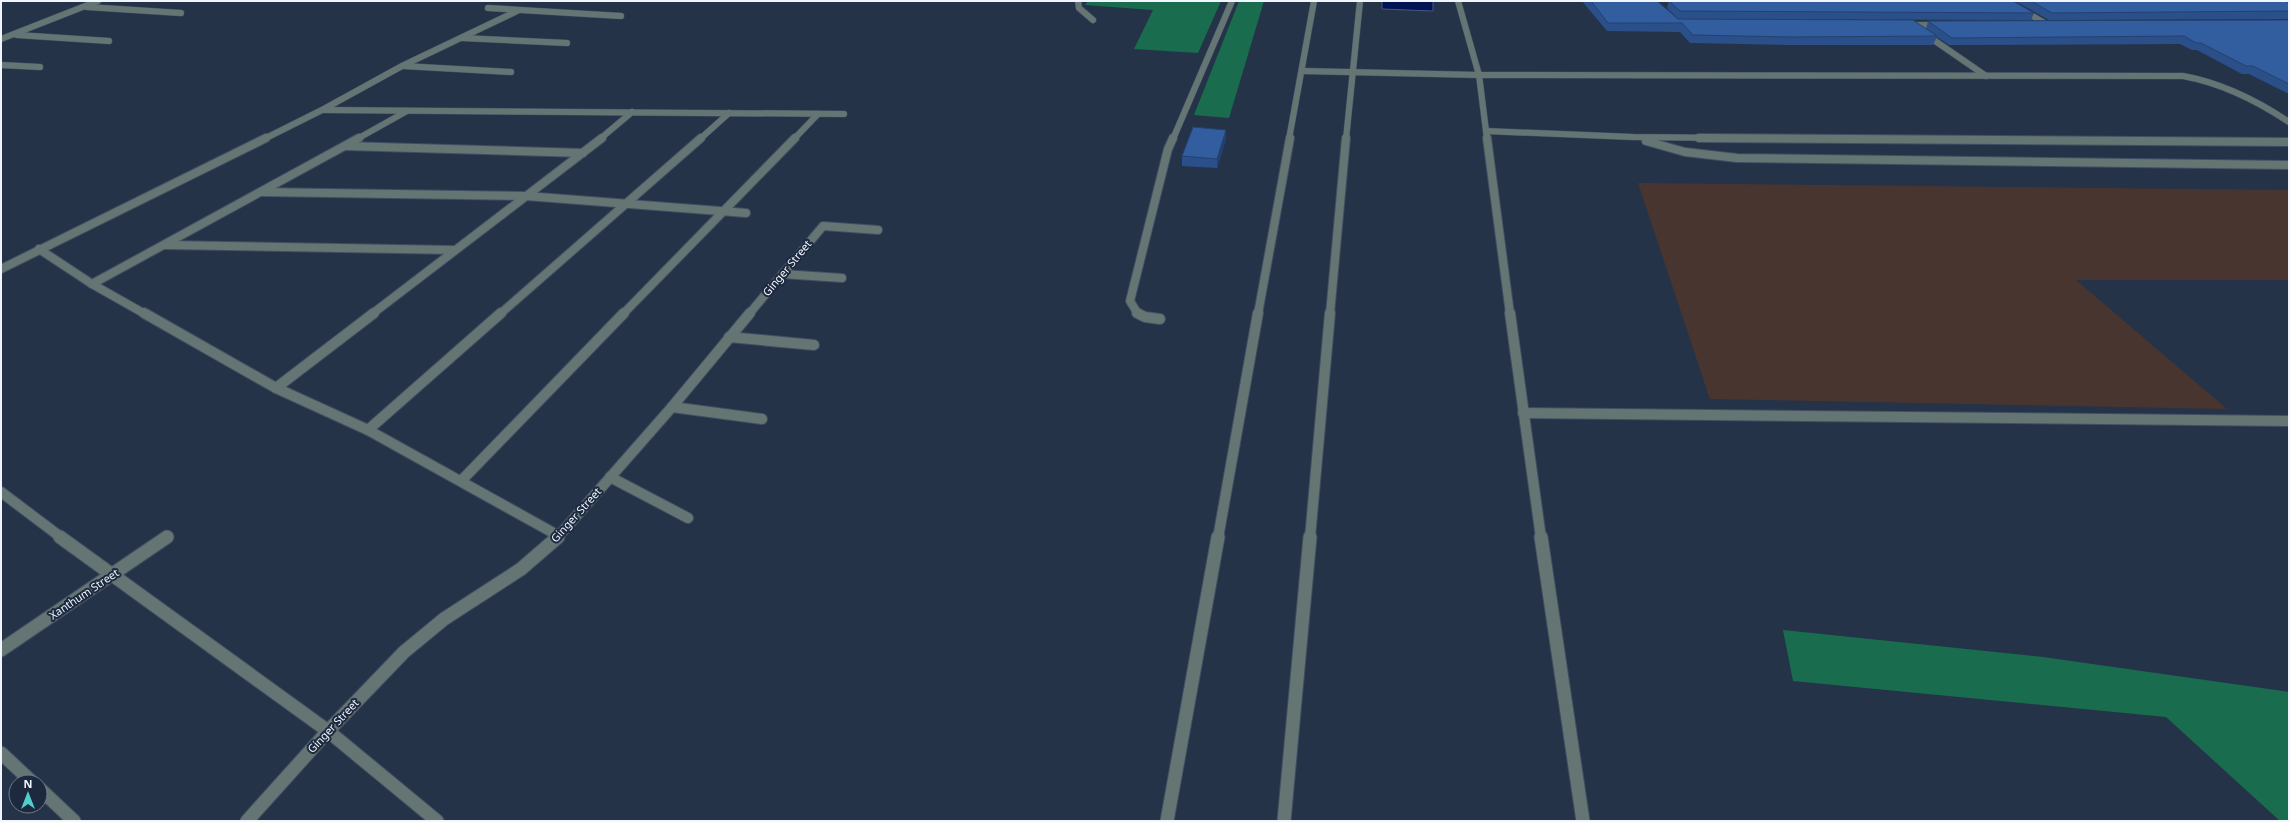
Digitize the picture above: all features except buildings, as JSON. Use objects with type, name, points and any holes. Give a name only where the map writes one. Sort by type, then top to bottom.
[{"type":"street","points":[[1,39],[98,1]]},
{"type":"street","points":[[1078,1],[1079,8],[1093,20]]},
{"type":"street","points":[[1160,319],[1140,317],[1133,311],[1130,301],[1150,226],[1168,149],[1232,1]]},
{"type":"street","points":[[1167,821],[1303,71],[1314,1]]},
{"type":"street","points":[[1284,821],[1352,71],[1360,1]]},
{"type":"street","points":[[1458,1],[1479,75],[1524,413],[1583,821]]},
{"type":"street","points":[[2007,1],[2048,25]]},
{"type":"street","points":[[83,7],[181,13]]},
{"type":"street","points":[[488,8],[517,11],[620,16]]},
{"type":"street","points":[[1,269],[322,110],[402,66],[517,11]]},
{"type":"street","points":[[1896,24],[1944,25]]},
{"type":"street","points":[[1912,24],[1986,76]]},
{"type":"street","points":[[2032,25],[2056,25]]},
{"type":"street","points":[[13,34],[109,41]]},
{"type":"street","points":[[460,38],[567,43]]},
{"type":"street","points":[[1,65],[40,67]]},
{"type":"street","points":[[402,66],[511,72]]},
{"type":"street","points":[[1303,71],[1479,75],[2183,76],[2214,82],[2248,96],[2289,122]]},
{"type":"street","points":[[322,110],[844,114]]},
{"type":"street","points":[[92,284],[166,245],[409,110]]},
{"type":"street","points":[[276,388],[454,250],[583,153],[632,112]]},
{"type":"street","points":[[368,430],[625,202],[729,113]]},
{"type":"street","points":[[461,481],[818,114]]},
{"type":"street","points":[[1486,131],[1633,137],[2289,142]]},
{"type":"street","points":[[1633,137],[1685,152],[1737,158],[2289,164]]},
{"type":"street","points":[[344,146],[583,153]]},
{"type":"street","points":[[261,192],[526,196],[625,202],[746,213]]},
{"type":"street","name":"Ginger Street","points":[[247,821],[328,731],[410,648],[444,619],[521,569],[559,536],[672,406],[823,226],[878,230]]},
{"type":"street","points":[[166,245],[454,250]]},
{"type":"street","points":[[39,249],[92,284],[276,388],[368,430],[559,536]]},
{"type":"street","points":[[782,274],[842,278]]},
{"type":"street","points":[[729,337],[814,345]]},
{"type":"street","points":[[672,406],[762,419]]},
{"type":"street","points":[[1524,413],[2289,421]]},
{"type":"street","points":[[610,477],[688,518]]},
{"type":"street","points":[[1,492],[112,576],[328,731],[436,821]]},
{"type":"street","name":"Xanthum Street","points":[[1,650],[112,576],[167,537]]},
{"type":"street","points":[[1,753],[23,774]]},
{"type":"street","points":[[48,797],[74,821]]},
{"type":"shaded area","points":[[1382,1],[1433,1],[1433,11],[1382,9]]},
{"type":"shaded area","points":[[1638,183],[2289,190],[2289,280],[2076,280],[2227,409],[1710,399]]},
{"type":"green space","points":[[1088,1],[1221,1],[1198,53],[1134,49],[1153,10],[1085,5]]},
{"type":"green space","points":[[1239,1],[1264,1],[1229,118],[1194,115]]},
{"type":"green space","points":[[1783,630],[2043,657],[2289,692],[2289,821],[2280,821],[2166,717],[1793,681]]}]
